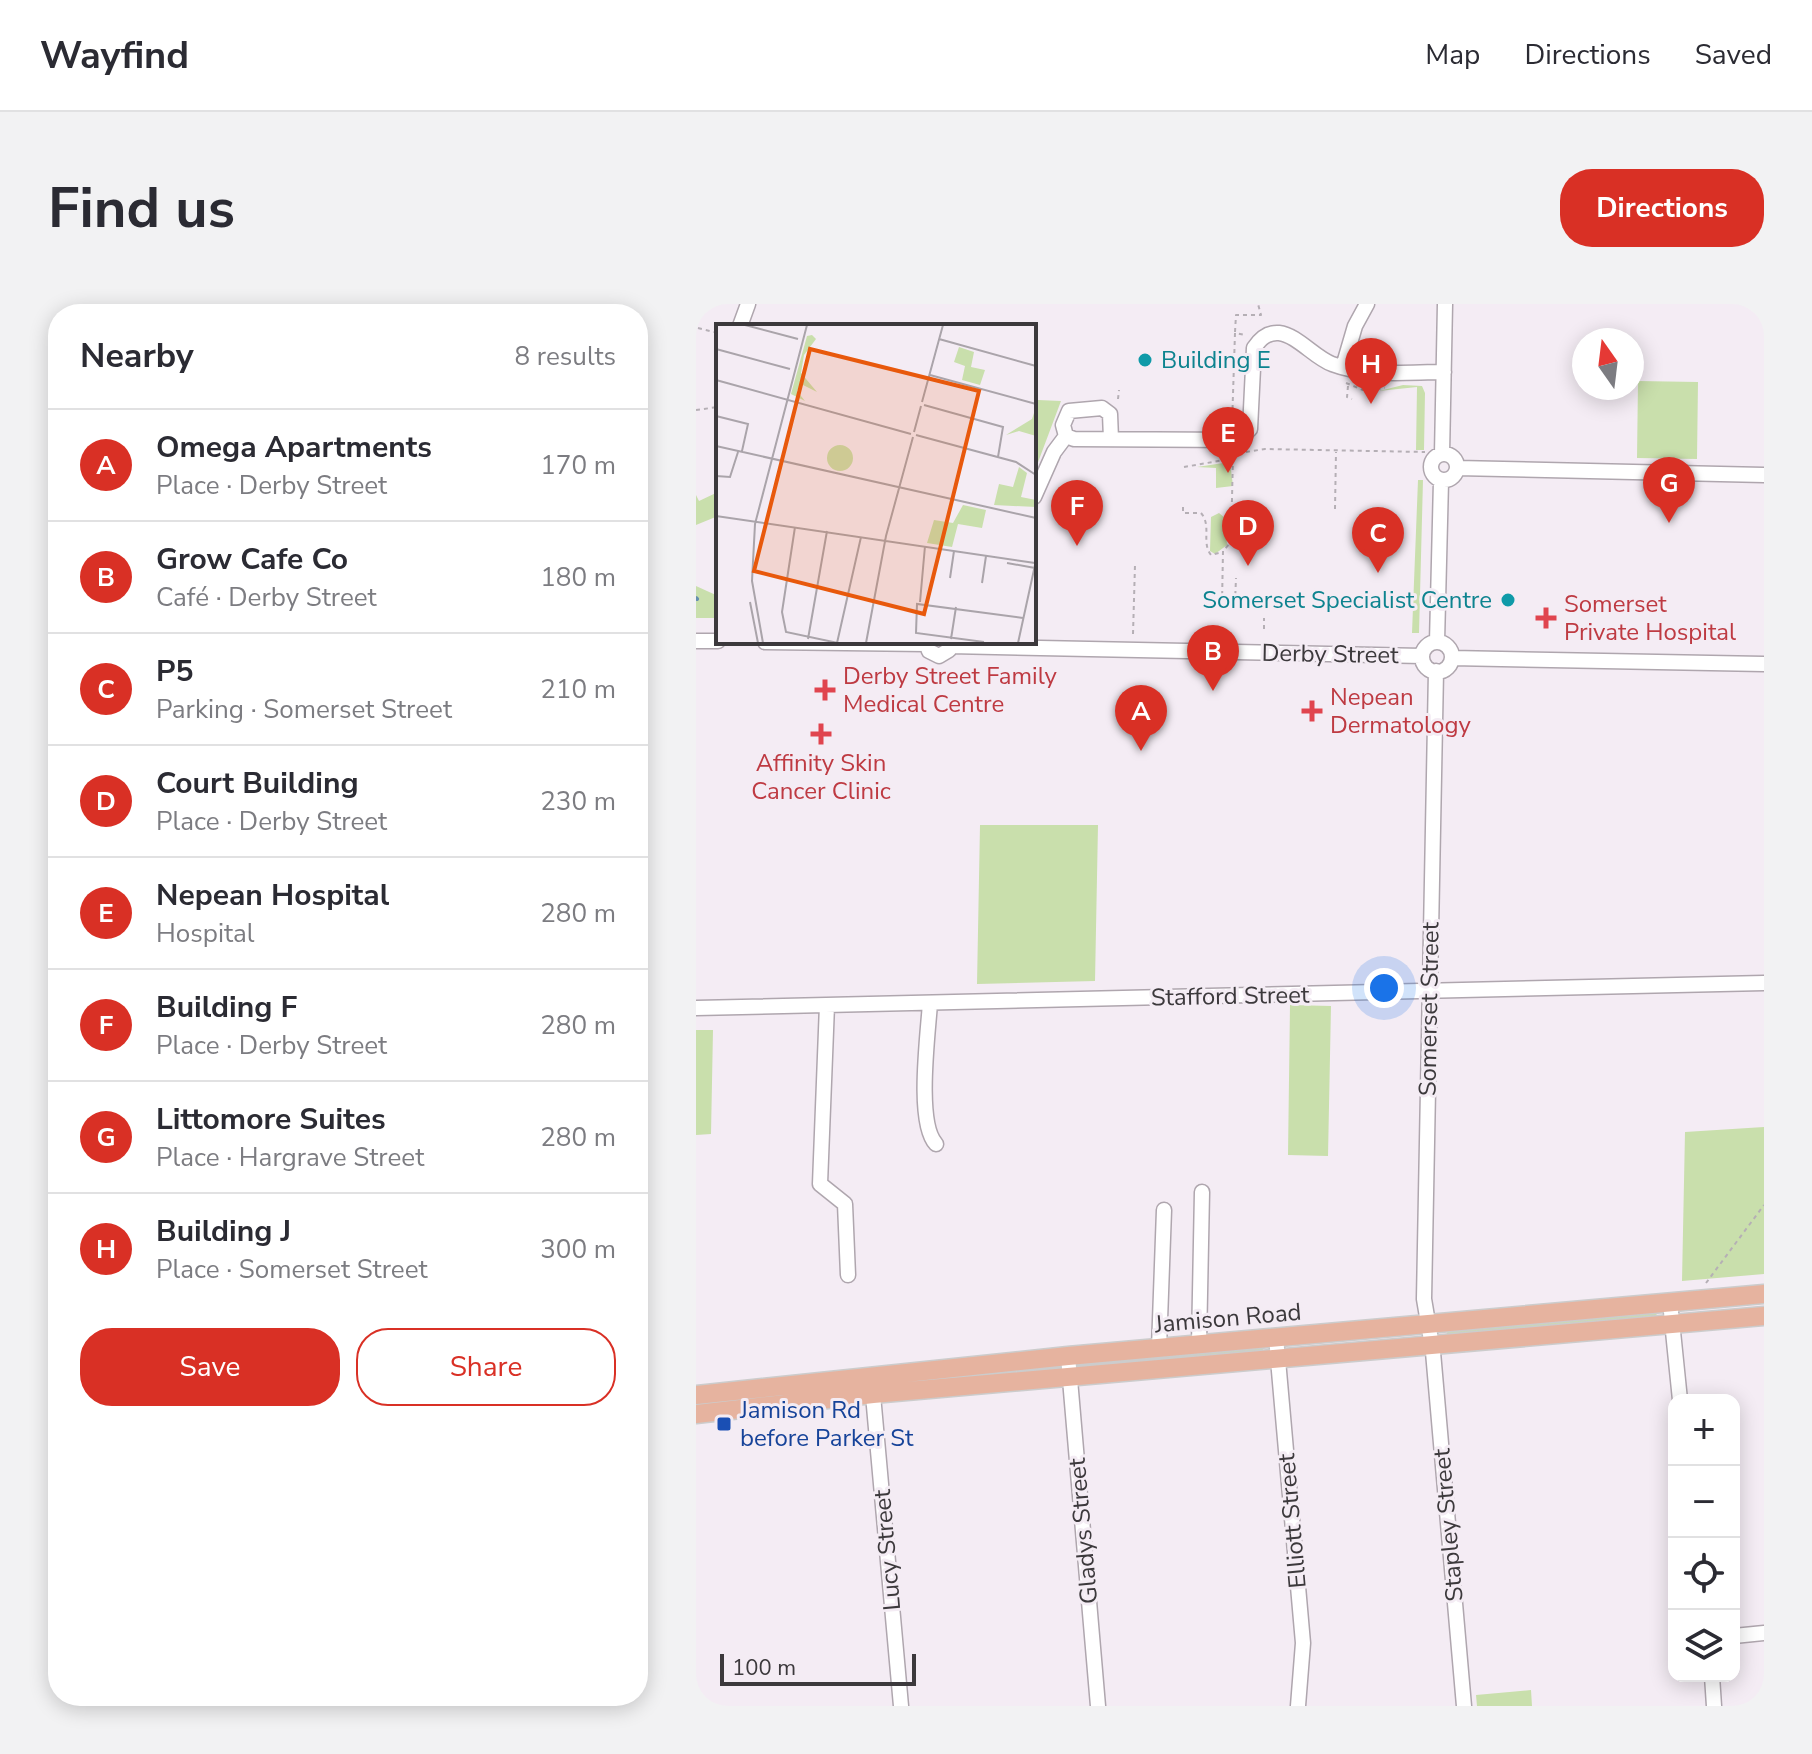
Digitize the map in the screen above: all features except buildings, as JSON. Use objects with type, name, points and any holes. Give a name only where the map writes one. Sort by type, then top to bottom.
[{"type":"main road","name":"Jamison Road","points":[[696,1414],[1068,1356],[1764,1294]]},
{"type":"main road","name":"Jamison Road","points":[[696,1395],[1069,1377],[1764,1316]]},
{"type":"street","points":[[741,324],[748,304]]},
{"type":"street","points":[[1343,367],[1355,326],[1367,304]]},
{"type":"street","points":[[1442,454],[1445,304]]},
{"type":"street","points":[[1066,436],[1230,441],[1246,436],[1250,429],[1252,355],[1257,343],[1268,335],[1287,335],[1311,353],[1343,367],[1444,372]]},
{"type":"street","points":[[1066,436],[1063,425],[1069,411],[1102,408],[1110,414],[1111,439]]},
{"type":"street","points":[[1036,492],[1054,452],[1066,436]]},
{"type":"street","points":[[1442,454],[1452,457],[1457,468],[1452,478],[1441,481],[1432,475],[1430,467],[1434,458],[1442,454]]},
{"type":"street","points":[[1457,468],[1764,475]]},
{"type":"street","points":[[1437,642],[1441,481]]},
{"type":"street","points":[[1437,642],[1448,647],[1452,658],[1448,666],[1436,671],[1424,665],[1422,656],[1428,645],[1437,642]]},
{"type":"street","name":"Derby Street","points":[[926,644],[929,651],[939,656],[950,644],[1422,656]]},
{"type":"street","points":[[1452,658],[1764,664]]},
{"type":"street","name":"Somerset Street","points":[[1432,1345],[1426,1325],[1424,1285],[1436,671]]},
{"type":"street","name":"Stafford Street","points":[[696,1008],[1764,983]]},
{"type":"street","points":[[930,1003],[926,1099],[928,1136],[936,1144]]},
{"type":"street","points":[[827,1005],[820,1184],[845,1204],[848,1275]]},
{"type":"street","points":[[1199,1344],[1202,1192]]},
{"type":"street","points":[[1159,1348],[1164,1210]]},
{"type":"street","points":[[1670,1302],[1679,1394]]},
{"type":"street","name":"Elliott Street","points":[[1276,1337],[1303,1643],[1298,1706]]},
{"type":"street","name":"Stapley Street","points":[[1432,1345],[1464,1706]]},
{"type":"street","name":"Gladys Street","points":[[1068,1356],[1098,1706]]},
{"type":"street","name":"Lucy Street","points":[[872,1386],[901,1706]]},
{"type":"street","points":[[1740,1635],[1764,1633]]},
{"type":"street","points":[[1712,1682],[1714,1706]]},
{"type":"path","points":[[1228,430],[1233,421],[1236,315],[1261,315],[1258,304]]},
{"type":"path","points":[[698,328],[716,332]]},
{"type":"path","points":[[1235,333],[1253,337]]},
{"type":"path","points":[[1348,385],[1347,397],[1352,398],[1353,387]]},
{"type":"path","points":[[1118,411],[1119,390]]},
{"type":"path","points":[[696,410],[716,407]]},
{"type":"path","points":[[1183,507],[1183,513],[1201,513],[1206,519],[1206,545],[1211,555],[1223,551],[1231,542],[1233,452],[1265,449],[1425,452]]},
{"type":"path","points":[[1335,509],[1336,450]]},
{"type":"path","points":[[1184,467],[1233,458]]},
{"type":"path","points":[[1222,603],[1223,551]]},
{"type":"path","points":[[1133,634],[1135,565]]},
{"type":"path","points":[[1235,603],[1236,578]]},
{"type":"path","points":[[1264,618],[1264,629]]},
{"type":"path","points":[[1703,1299],[1704,1286],[1764,1205]]},
{"type":"green space","points":[[1644,381],[1698,382],[1697,459],[1637,458],[1638,400],[1644,400]]},
{"type":"green space","points":[[1403,385],[1422,386],[1425,393],[1424,450],[1416,450],[1417,387],[1379,391]]},
{"type":"green space","points":[[1038,400],[1061,401],[1036,468]]},
{"type":"green space","points":[[1230,462],[1233,486],[1216,488],[1216,468],[1197,467]]},
{"type":"green space","points":[[1418,480],[1423,480],[1419,633],[1412,633]]},
{"type":"green space","points":[[716,493],[716,517],[696,525],[696,495],[699,501]]},
{"type":"green space","points":[[1219,513],[1225,518],[1227,545],[1215,554],[1210,551],[1211,517]]},
{"type":"green space","points":[[696,586],[716,595],[716,618],[696,618]]},
{"type":"green space","points":[[980,825],[1098,825],[1095,981],[977,984]]},
{"type":"green space","points":[[1290,1005],[1331,1006],[1328,1156],[1288,1155]]},
{"type":"green space","points":[[696,1030],[713,1030],[711,1134],[696,1135]]},
{"type":"green space","points":[[1764,1127],[1764,1274],[1682,1281],[1685,1132]]},
{"type":"green space","points":[[1655,1311],[1659,1320],[1445,1337],[1449,1329]]},
{"type":"green space","points":[[1263,1349],[1262,1355],[1084,1369],[1089,1361]]},
{"type":"green space","points":[[1531,1690],[1532,1706],[1477,1706],[1476,1695]]},
{"type":"place","name":"Building E","points":[[1145,360]]},
{"type":"place","name":"Building J","points":[[1371,404]]},
{"type":"place","name":"Nepean Hospital","points":[[1228,473]]},
{"type":"place","name":"Littomore Suites","points":[[1669,523]]},
{"type":"place","name":"Building F","points":[[1077,546]]},
{"type":"place","name":"Court Building","points":[[1248,566]]},
{"type":"place","name":"P5","points":[[1378,573]]},
{"type":"place","name":"Somerset Specialist Centre","points":[[1508,600]]},
{"type":"place","name":"Somerset Private Hospital","points":[[1546,618]]},
{"type":"place","name":"Derby Street Family Medical Centre","points":[[825,690]]},
{"type":"place","name":"Grow Cafe Co","points":[[1213,691]]},
{"type":"place","name":"Nepean Dermatology","points":[[1312,711]]},
{"type":"place","name":"Affinity Skin Cancer Clinic","points":[[821,734]]},
{"type":"place","name":"Omega Apartments","points":[[1141,751]]},
{"type":"place","name":"Jamison Rd before Parker St","points":[[724,1424]]}]
